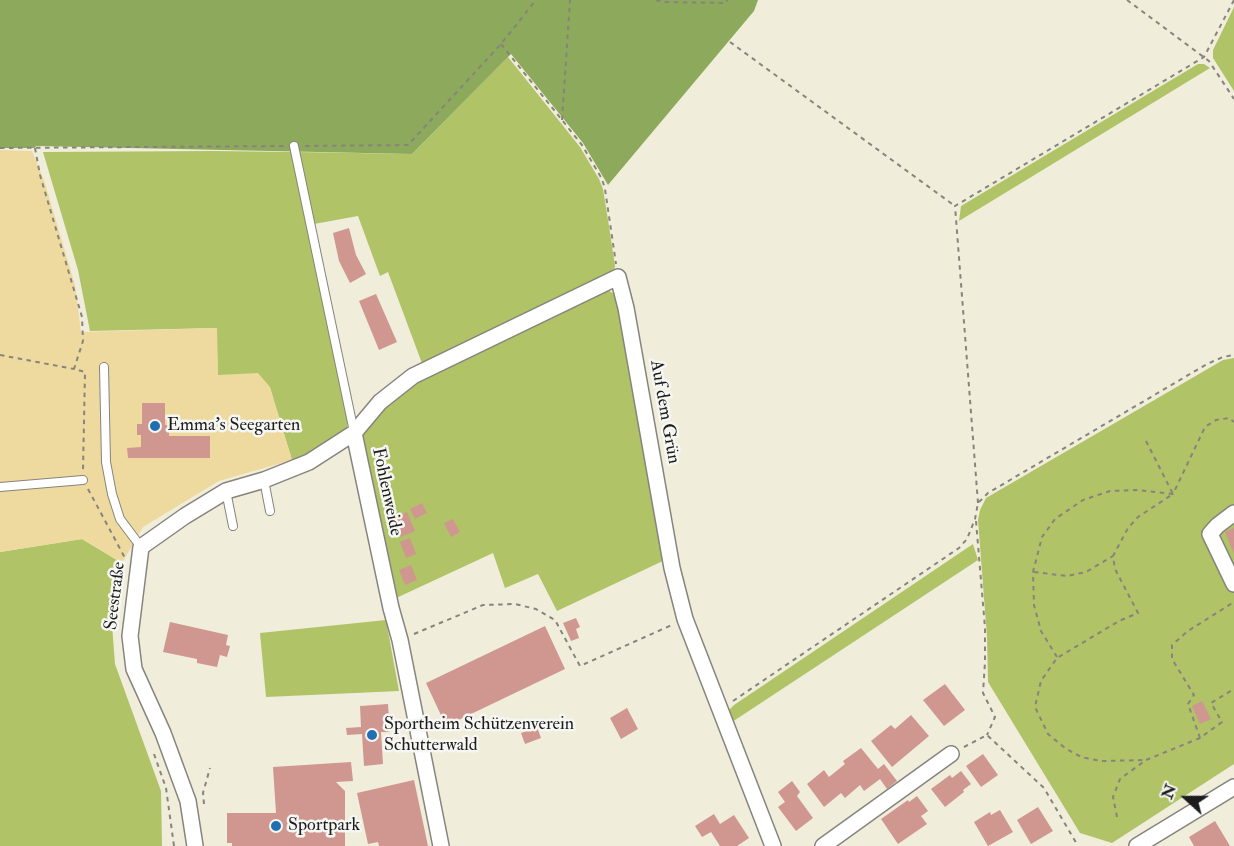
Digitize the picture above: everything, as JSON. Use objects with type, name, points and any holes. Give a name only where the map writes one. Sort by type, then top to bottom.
[{"type":"street","points":[[354,433],[380,402],[413,376],[618,277]]},
{"type":"street","name":"Auf dem Grün","points":[[618,277],[626,308],[672,568],[685,619],[773,846]]},
{"type":"street","name":"Seestraße","points":[[195,846],[188,801],[163,733],[134,669],[130,636],[141,547],[226,491],[264,480],[309,462],[354,433]]},
{"type":"street","name":"Fohlenweide","points":[[354,433],[391,608],[400,640],[441,846]]},
{"type":"street","points":[[1234,513],[1210,534],[1234,584]]},
{"type":"street","points":[[823,846],[951,754]]},
{"type":"street","points":[[1137,846],[1234,787]]},
{"type":"lane","name":"Fohlenweide","points":[[294,146],[354,433]]},
{"type":"lane","points":[[104,367],[106,462],[112,494],[120,519],[141,547]]},
{"type":"lane","points":[[0,487],[82,480]]},
{"type":"lane","points":[[264,480],[270,512]]},
{"type":"lane","points":[[226,491],[233,526]]},
{"type":"path","points":[[0,148],[408,145],[501,44],[536,0]]},
{"type":"path","points":[[562,122],[570,0]]},
{"type":"path","points":[[656,0],[726,3],[727,0]]},
{"type":"path","points":[[1126,0],[1209,61],[1234,99]]},
{"type":"path","points":[[955,206],[1204,57],[1234,0]]},
{"type":"path","points":[[722,710],[959,548],[967,539],[975,519],[978,503],[955,206],[730,42]]},
{"type":"path","points":[[501,44],[582,145],[602,179],[618,277]]},
{"type":"path","points":[[35,148],[43,186],[82,317],[83,341],[74,369]]},
{"type":"path","points":[[978,503],[988,493],[1145,400],[1207,364],[1234,354]]},
{"type":"path","points":[[0,355],[85,372],[82,480],[128,564]]},
{"type":"path","points":[[1034,572],[1067,576],[1086,572],[1113,556],[1128,528],[1138,517],[1173,494],[1205,427],[1216,420],[1228,418],[1234,422]]},
{"type":"path","points":[[1146,441],[1173,494]]},
{"type":"path","points":[[1057,657],[1041,631],[1034,604],[1034,572],[1042,537],[1055,519],[1083,500],[1110,491],[1138,490],[1173,494]]},
{"type":"path","points":[[951,754],[987,735],[995,717],[983,693],[984,628],[975,519]]},
{"type":"path","points":[[1113,556],[1115,569],[1138,613],[1119,621],[1057,657],[1041,681],[1035,707],[1048,734],[1081,758],[1128,762],[1146,760]]},
{"type":"path","points":[[1200,738],[1188,704],[1194,695],[1172,659],[1172,645],[1188,631],[1234,602]]},
{"type":"path","points":[[400,640],[483,605],[515,604],[536,609],[555,620],[580,666],[685,619]]},
{"type":"path","points":[[1117,817],[1113,797],[1120,779],[1146,760],[1200,738],[1222,722],[1211,703],[1234,689]]},
{"type":"path","points":[[987,735],[1044,788],[1078,846]]},
{"type":"path","points":[[205,814],[203,793],[210,768]]},
{"type":"green space","points":[[0,0],[758,0],[754,11],[608,185],[583,143],[511,54],[412,154],[36,146],[35,148],[0,148]]},
{"type":"green space","points":[[1234,7],[1234,91],[1213,58],[1213,50]]},
{"type":"green space","points":[[508,57],[580,147],[599,179],[603,189],[609,226],[614,272],[423,366],[388,272],[380,276],[358,216],[314,224],[297,152],[412,154]]},
{"type":"green space","points":[[1198,64],[1204,64],[1210,68],[959,221],[961,206]]},
{"type":"green space","points":[[43,152],[291,152],[348,421],[346,432],[318,452],[292,460],[270,388],[258,374],[218,376],[216,328],[90,331],[78,270]]},
{"type":"green space","points":[[606,289],[616,295],[667,559],[557,611],[538,574],[505,588],[493,553],[394,599],[360,432],[382,409],[415,381]]},
{"type":"green space","points":[[1234,358],[1234,764],[1112,843],[1080,833],[988,682],[978,520],[980,510],[986,498],[1223,360]]},
{"type":"green space","points":[[82,539],[122,563],[112,625],[115,664],[161,791],[162,846],[0,846],[0,552]]},
{"type":"green space","points":[[973,544],[978,560],[729,724],[727,712],[734,705]]},
{"type":"green space","points":[[386,620],[399,691],[266,697],[260,633]]},
{"type":"sand","points":[[0,150],[32,151],[44,180],[75,285],[81,332],[217,328],[218,375],[258,373],[270,387],[292,460],[219,481],[143,527],[122,563],[82,539],[0,552]]},
{"type":"building","points":[[349,228],[356,255],[366,274],[350,283],[339,261],[333,233]]},
{"type":"building","points":[[376,294],[397,342],[379,350],[359,301]]},
{"type":"building","points":[[142,403],[165,403],[165,425],[169,425],[169,436],[210,436],[210,458],[128,458],[127,448],[141,447],[141,435],[137,435],[137,424],[142,424]]},
{"type":"building","points":[[422,503],[427,513],[415,519],[410,509]]},
{"type":"building","points":[[407,512],[415,531],[401,537],[393,518]]},
{"type":"building","points":[[453,519],[460,532],[451,537],[444,523]]},
{"type":"building","points":[[1234,528],[1234,554],[1225,532]]},
{"type":"building","points":[[410,538],[416,554],[406,558],[400,542]]},
{"type":"building","points":[[411,565],[417,580],[405,585],[399,570]]},
{"type":"building","points":[[576,618],[580,627],[576,629],[579,638],[571,641],[563,623]]},
{"type":"building","points":[[170,622],[228,635],[226,645],[230,646],[227,657],[220,655],[217,667],[197,663],[197,659],[163,652]]},
{"type":"building","points":[[545,626],[565,669],[446,726],[426,683]]},
{"type":"building","points":[[945,684],[965,710],[944,726],[923,700]]},
{"type":"building","points":[[1202,701],[1211,719],[1200,724],[1192,706]]},
{"type":"building","name":"Sportheim Schützenverein Schutterwald","points":[[388,704],[390,732],[381,732],[383,764],[364,766],[362,734],[347,735],[346,728],[361,727],[360,706]]},
{"type":"building","points":[[627,708],[638,729],[621,739],[610,718]]},
{"type":"building","points":[[911,715],[929,736],[892,767],[871,741],[891,725],[895,729]]},
{"type":"building","points":[[537,727],[541,738],[525,744],[521,733]]},
{"type":"building","points":[[861,748],[878,769],[884,764],[897,781],[887,789],[880,779],[864,791],[860,785],[845,798],[841,793],[824,807],[807,784],[824,770],[829,777],[845,764],[843,761]]},
{"type":"building","points":[[983,754],[998,775],[981,787],[966,766]]},
{"type":"building","points":[[351,762],[353,781],[336,782],[345,791],[345,846],[232,846],[232,843],[227,843],[227,813],[276,813],[273,767]]},
{"type":"building","points":[[961,771],[971,784],[945,807],[931,789],[950,775],[952,778]]},
{"type":"building","points":[[414,780],[428,846],[379,846],[378,842],[368,844],[357,793]]},
{"type":"building","points":[[792,781],[800,792],[797,796],[813,818],[796,831],[778,807],[785,802],[778,792]]},
{"type":"building","points":[[917,796],[928,811],[921,816],[927,824],[898,844],[881,819]]},
{"type":"building","points":[[1038,807],[1053,831],[1031,844],[1017,820]]},
{"type":"building","points":[[1000,810],[1013,832],[988,846],[974,822],[990,812],[991,815]]},
{"type":"building","points":[[714,814],[720,824],[734,815],[749,838],[737,846],[720,846],[711,832],[702,837],[695,826]]},
{"type":"building","points":[[1215,821],[1230,846],[1194,846],[1189,837]]},
{"type":"place","name":"Emma's Seegarten","points":[[155,426]]},
{"type":"place","name":"Sportheim Schützenverein Schutterwald","points":[[372,735]]},
{"type":"place","name":"Sportpark","points":[[276,826]]}]
